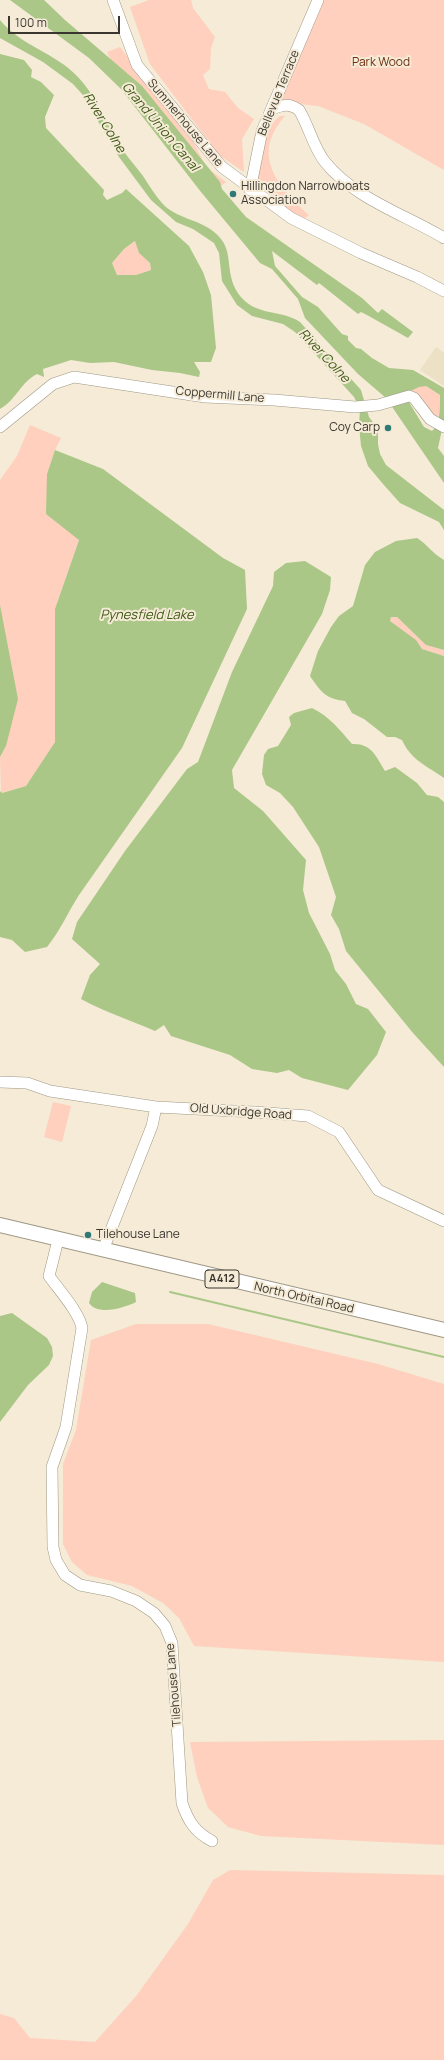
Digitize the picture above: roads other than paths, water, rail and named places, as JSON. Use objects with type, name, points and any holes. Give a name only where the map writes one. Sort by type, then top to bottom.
[{"type":"main road","name":"North Orbital Road","points":[[0,1225],[58,1240],[444,1330]]},
{"type":"street","name":"Summerhouse Lane","points":[[113,0],[137,65],[222,167],[250,190],[291,218],[361,253],[417,277],[444,291]]},
{"type":"street","name":"Bellevue Terrace","points":[[250,190],[262,131],[318,0]]},
{"type":"street","points":[[272,109],[283,105],[293,106],[299,110],[325,161],[340,177],[370,198],[444,238]]},
{"type":"street","name":"Coppermill Lane","points":[[0,427],[53,384],[74,377],[205,396],[357,407],[382,404],[409,396],[414,398],[430,419],[441,425]]},
{"type":"street","name":"Old Uxbridge Road","points":[[0,1082],[27,1083],[50,1091],[156,1107],[308,1116],[339,1132],[378,1190],[444,1221]]},
{"type":"street","points":[[103,1250],[152,1126],[156,1107]]},
{"type":"street","name":"Tilehouse Lane","points":[[58,1240],[49,1276],[81,1322],[82,1333],[66,1426],[52,1468],[53,1547],[56,1560],[65,1575],[80,1585],[111,1591],[136,1601],[154,1613],[165,1626],[172,1643],[182,1803],[191,1824],[201,1835],[212,1841]]},
{"type":"water","name":"Grand Union Canal","points":[[10,0],[44,0],[142,86],[220,182],[222,189],[246,217],[362,298],[378,313],[382,309],[413,332],[408,338],[361,312],[358,314],[319,283],[317,285],[272,251],[275,266],[302,297],[318,307],[342,334],[348,336],[348,340],[356,348],[361,349],[372,358],[389,368],[413,370],[444,388],[444,420],[438,448],[444,456],[444,483],[386,398],[358,374],[305,318],[298,299],[272,269],[260,263],[201,192],[121,89],[89,58]],"holes":[[[426,386],[440,395],[438,419],[435,428],[432,431],[424,427],[404,394],[419,387]]]},
{"type":"water","name":"River Colne","points":[[0,20],[8,29],[59,62],[78,77],[94,99],[122,149],[162,203],[176,213],[208,227],[215,232],[225,246],[234,286],[246,302],[259,309],[287,316],[300,322],[361,390],[369,417],[378,429],[380,454],[386,465],[444,510],[444,530],[439,522],[400,503],[368,466],[361,446],[359,426],[360,409],[354,397],[295,332],[283,324],[252,316],[237,305],[222,281],[219,253],[214,243],[193,229],[176,222],[151,200],[119,157],[82,94],[73,84],[43,62],[0,38]]},
{"type":"water","points":[[0,54],[24,60],[32,70],[31,77],[41,82],[54,95],[45,117],[46,128],[104,190],[103,195],[107,200],[122,193],[126,189],[189,246],[203,272],[211,295],[216,348],[211,362],[194,362],[200,372],[199,377],[152,370],[114,362],[90,363],[71,360],[43,369],[44,377],[37,374],[32,377],[10,401],[0,409]],"holes":[[[135,241],[139,253],[150,263],[151,270],[136,275],[117,275],[112,263],[124,249]]]},
{"type":"water","name":"Pynesfield Lake","points":[[55,450],[103,469],[223,558],[245,570],[247,609],[182,748],[79,895],[56,935],[47,947],[25,952],[12,940],[0,937],[0,791],[2,793],[26,786],[55,742],[55,609],[79,540],[46,514],[47,474]]},
{"type":"water","points":[[417,538],[444,560],[444,650],[426,645],[397,617],[391,617],[390,621],[416,640],[422,649],[444,656],[444,778],[415,758],[402,740],[395,737],[387,737],[364,719],[352,713],[345,701],[338,700],[324,694],[310,676],[318,651],[331,627],[339,616],[353,606],[365,565],[375,552],[396,541]]},
{"type":"water","points":[[305,561],[331,577],[330,590],[322,614],[232,770],[234,788],[263,811],[306,860],[303,890],[309,913],[330,954],[335,970],[346,984],[356,1004],[368,1009],[386,1032],[377,1055],[348,1090],[302,1078],[289,1070],[277,1073],[252,1069],[230,1055],[171,1036],[164,1025],[155,1031],[90,1004],[81,999],[90,975],[100,964],[72,939],[77,922],[125,851],[187,769],[198,762],[232,672],[273,586],[274,572],[286,563]]},
{"type":"water","points":[[0,605],[18,699],[6,746],[0,757]]},
{"type":"water","points":[[312,708],[329,719],[352,744],[359,744],[368,748],[376,756],[385,771],[395,767],[417,783],[427,795],[438,797],[444,802],[444,1067],[413,1033],[346,951],[339,929],[331,915],[336,897],[319,847],[293,807],[280,793],[266,785],[262,774],[264,755],[268,749],[278,746],[291,725],[289,717],[294,713]]},
{"type":"water","points":[[102,1282],[135,1293],[136,1302],[125,1307],[111,1310],[93,1307],[89,1303],[92,1292]]},
{"type":"water","points":[[12,1313],[47,1338],[52,1347],[53,1356],[49,1365],[28,1385],[0,1422],[0,1316]]},
{"type":"waterway","points":[[170,1292],[444,1357]]},
{"type":"place","name":"Hillingdon Narrowboats Association","points":[[233,194]]},
{"type":"place","name":"Coy Carp","points":[[388,428]]},
{"type":"place","name":"Tilehouse Lane","points":[[88,1235]]},
{"type":"park label","name":"Park Wood","points":[[381,63]]}]
